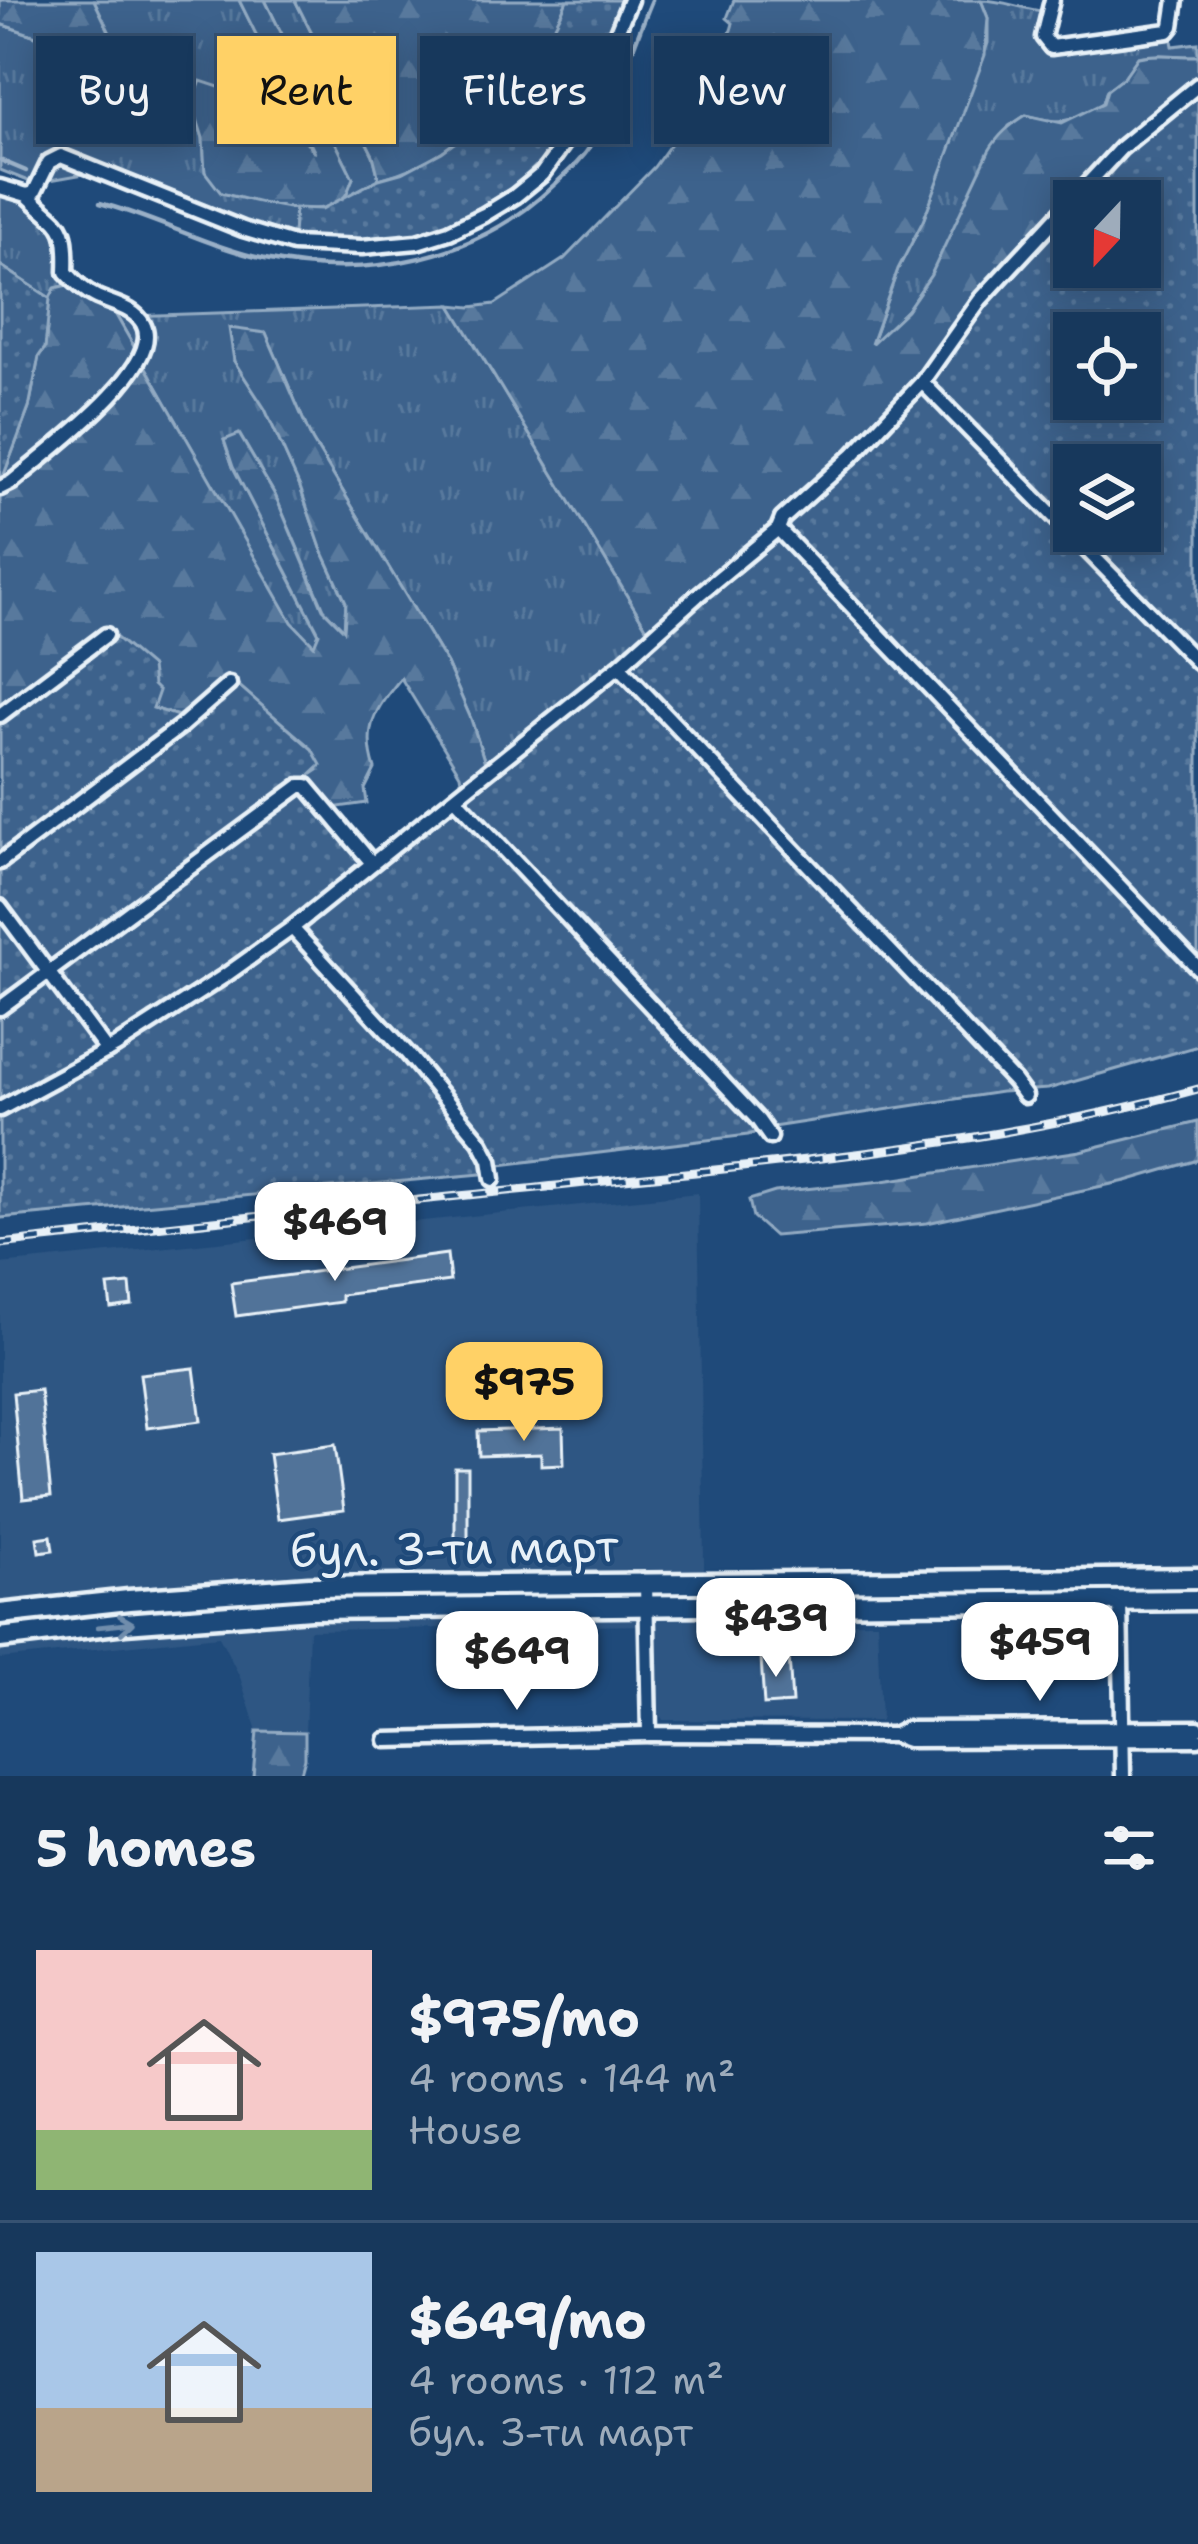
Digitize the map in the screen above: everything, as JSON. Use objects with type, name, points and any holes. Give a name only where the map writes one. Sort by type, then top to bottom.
[{"type":"main road","name":"бул. 3-ти март","points":[[0,1614],[309,1587],[1198,1578]]},
{"type":"main road","name":"бул. 3-ти март","points":[[0,1638],[310,1609],[1198,1600]]},
{"type":"street","points":[[0,488],[80,424],[134,372],[147,342],[143,324],[127,309],[90,294],[66,272],[68,243],[60,223],[38,208],[33,192],[53,158],[71,158],[139,189],[293,244],[362,247],[417,242],[484,215],[542,174],[582,118],[631,0]]},
{"type":"street","points":[[1052,0],[1043,37],[1051,47],[1168,31],[1176,0]]},
{"type":"street","points":[[0,1109],[107,1052],[292,928],[619,667],[778,529],[782,519],[853,455],[922,382],[980,300],[1029,244],[1121,148],[1198,85]]},
{"type":"street","points":[[0,187],[33,192]]},
{"type":"street","points":[[922,382],[1198,663]]},
{"type":"street","points":[[778,529],[1198,968]]},
{"type":"street","points":[[0,715],[106,634]]},
{"type":"street","points":[[619,667],[1025,1096]]},
{"type":"street","points":[[0,862],[181,726],[229,684]]},
{"type":"street","points":[[0,1008],[300,786],[307,786],[371,862]]},
{"type":"street","points":[[454,798],[770,1137]]},
{"type":"street","points":[[0,907],[107,1052]]},
{"type":"street","points":[[292,928],[480,1141],[493,1178]]},
{"type":"street","points":[[646,1583],[649,1734]]},
{"type":"street","points":[[1120,1600],[1123,1776]]},
{"type":"street","points":[[1120,1732],[1198,1727]]},
{"type":"street","points":[[386,1740],[892,1735],[905,1730],[1120,1732],[1198,1738]]},
{"type":"shaded area","points":[[698,1193],[705,1623],[877,1622],[881,1721],[663,1720],[657,1709],[653,1625],[309,1630],[305,1732],[257,1731],[240,1677],[219,1636],[0,1659],[0,1264]]},
{"type":"green space","points":[[0,0],[94,0],[111,36],[36,36],[0,24]]},
{"type":"green space","points":[[94,0],[239,0],[257,36],[217,36],[217,114],[193,103],[193,36],[111,36]]},
{"type":"green space","points":[[239,0],[265,0],[283,36],[257,36]]},
{"type":"green space","points":[[265,0],[295,0],[313,36],[283,36]]},
{"type":"green space","points":[[295,0],[567,0],[548,36],[420,36],[420,144],[451,144],[413,167],[379,179],[367,144],[396,144],[396,36],[313,36]]},
{"type":"green space","points":[[567,0],[624,0],[610,36],[548,36]]},
{"type":"green space","points":[[734,0],[981,0],[988,18],[985,55],[871,344],[907,310],[931,275],[989,151],[1010,127],[1026,115],[1062,123],[1103,103],[1107,90],[1138,57],[1198,56],[1198,79],[1120,143],[1086,180],[1053,180],[1053,217],[1006,262],[919,379],[823,479],[649,632],[451,305],[495,304],[564,259],[671,144],[829,144],[829,36],[729,36],[733,23],[727,18]]},
{"type":"green space","points":[[981,0],[1043,11],[1039,44],[1054,53],[1171,35],[1173,46],[1198,43],[1198,56],[1138,57],[1107,90],[1103,103],[1091,110],[1066,120],[1026,115],[1009,126],[931,275],[907,310],[870,347],[898,269],[923,221],[988,43],[988,18]]},
{"type":"green space","points":[[0,24],[36,36],[36,144],[193,144],[193,106],[203,138],[205,171],[295,208],[293,235],[237,220],[143,182],[84,174],[33,183],[0,170]]},
{"type":"green space","points":[[201,81],[217,86],[217,144],[308,144],[315,153],[311,144],[336,144],[353,178],[345,196],[334,204],[286,208],[221,193],[205,172],[203,138],[193,106]]},
{"type":"green space","points":[[1198,89],[1198,1046],[1048,1089],[1001,1092],[773,1127],[748,1135],[500,1165],[481,1174],[0,1218],[0,708],[106,629],[151,667],[153,685],[159,691],[153,708],[178,716],[229,677],[312,749],[321,765],[306,779],[374,856],[785,524],[855,459],[1053,227],[1053,288],[1161,288],[1161,180],[1097,180]]},
{"type":"green space","points":[[282,144],[311,144],[319,161]]},
{"type":"green space","points":[[336,144],[367,144],[373,155],[379,179],[344,198],[353,178]]},
{"type":"green space","points":[[453,144],[557,144],[516,185],[455,222],[417,237],[377,240],[293,235],[295,208],[322,209]]},
{"type":"green space","points":[[0,193],[30,199],[56,221],[58,267],[63,281],[72,284],[56,288],[50,298],[0,265]]},
{"type":"green space","points":[[0,265],[50,298],[45,348],[39,356],[29,408],[0,485]]},
{"type":"green space","points":[[72,284],[113,310],[292,622],[314,645],[319,633],[233,467],[224,440],[239,434],[275,495],[323,609],[344,630],[346,602],[300,487],[265,409],[234,361],[229,328],[266,333],[312,440],[447,664],[471,719],[486,766],[462,786],[460,774],[401,678],[373,720],[370,742],[375,769],[365,789],[367,803],[332,808],[306,778],[318,770],[312,749],[229,678],[178,716],[152,708],[0,708],[0,485],[29,408],[39,356],[45,348],[50,298],[55,288]]},
{"type":"green space","points":[[451,305],[649,632],[486,766],[447,664],[312,440],[266,333],[234,361],[265,409],[300,487],[346,602],[344,631],[324,609],[275,495],[240,435],[224,440],[233,467],[319,634],[314,646],[292,623],[113,310],[128,316]]},
{"type":"green space","points":[[1198,1122],[1198,1160],[1126,1181],[927,1223],[774,1236],[753,1217],[749,1200],[775,1192],[1080,1151]]},
{"type":"green space","points":[[257,1731],[305,1732],[300,1776],[253,1776]]},
{"type":"building","points":[[447,1254],[450,1281],[341,1295],[341,1302],[236,1316],[231,1283]]},
{"type":"building","points":[[130,1284],[132,1305],[111,1308],[108,1286]]},
{"type":"building","points":[[194,1368],[201,1421],[147,1428],[140,1374]]},
{"type":"building","points":[[40,1390],[51,1496],[23,1499],[13,1393]]},
{"type":"building","points":[[563,1428],[564,1464],[541,1465],[541,1454],[479,1456],[478,1431]]},
{"type":"building","points":[[335,1445],[344,1510],[278,1519],[269,1454]]},
{"type":"building","points":[[455,1468],[468,1468],[468,1541],[455,1540]]},
{"type":"building","points":[[51,1536],[53,1550],[39,1552],[37,1538]]},
{"type":"building","points":[[789,1656],[792,1703],[764,1705],[761,1658]]},
{"type":"waterway","points":[[100,203],[244,254],[304,265],[382,265],[457,246],[525,210],[584,155],[609,109],[652,0]]},
{"type":"waterway","points":[[0,160],[26,171]]},
{"type":"railway","points":[[0,1244],[841,1156],[1056,1122],[1198,1089]]}]
